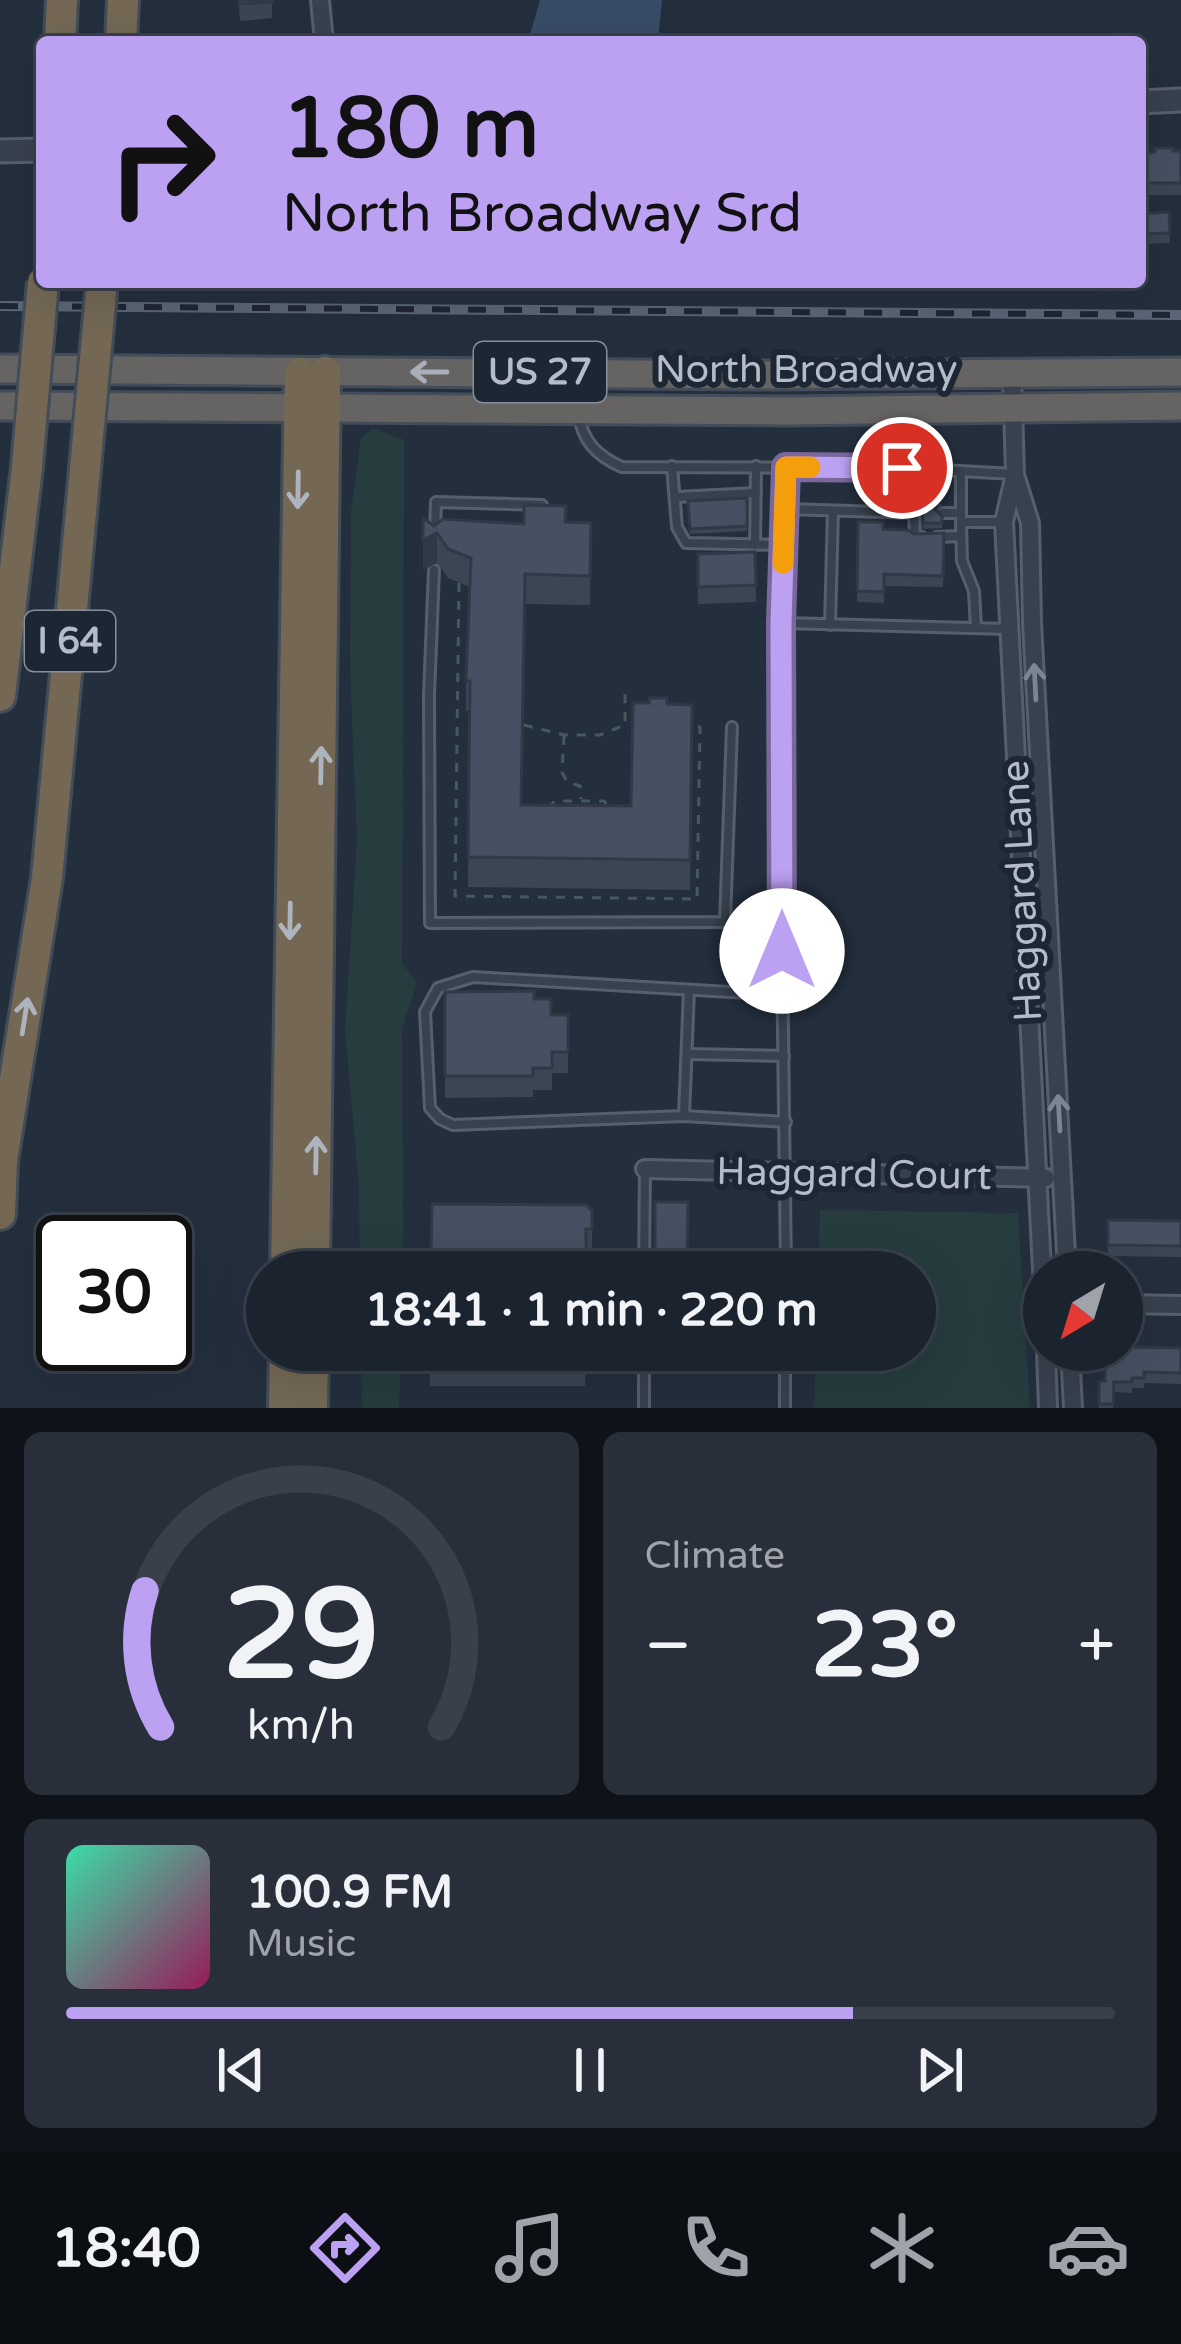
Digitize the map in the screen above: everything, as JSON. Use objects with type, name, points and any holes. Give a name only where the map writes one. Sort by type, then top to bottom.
[{"type":"highway","points":[[61,36],[62,0]]},
{"type":"highway","points":[[121,36],[123,0]]},
{"type":"highway","name":"I 64","points":[[0,696],[42,288]]},
{"type":"highway","name":"I 64","points":[[1,1167],[49,856],[101,288]]},
{"type":"highway","name":"North Broadway","points":[[0,369],[1181,372]]},
{"type":"highway","points":[[312,372],[314,1251]]},
{"type":"highway","name":"North Broadway","points":[[0,406],[789,411],[1181,406]]},
{"type":"highway","points":[[287,1251],[313,408]]},
{"type":"highway","points":[[0,603],[19,535]]},
{"type":"highway","points":[[0,1214],[1,1167]]},
{"type":"highway","points":[[284,1408],[285,1371]]},
{"type":"highway","points":[[313,1371],[313,1408]]},
{"type":"street","points":[[320,0],[323,36]]},
{"type":"street","points":[[1146,102],[1181,100]]},
{"type":"street","points":[[0,152],[36,150]]},
{"type":"street","name":"Haggard Lane","points":[[1012,374],[1015,474],[1030,523],[1066,1251]]},
{"type":"street","points":[[782,951],[781,623],[786,467]]},
{"type":"street","name":"Haggard Lane","points":[[1015,474],[1004,522],[1041,1251]]},
{"type":"street","name":"Haggard Court","points":[[645,1169],[1062,1178]]},
{"type":"street","points":[[1143,1304],[1181,1305]]},
{"type":"street","points":[[1047,1371],[1048,1408]]},
{"type":"street","points":[[1071,1371],[1073,1408]]},
{"type":"lane","points":[[579,408],[587,442],[610,463],[622,467],[902,468],[1015,474]]},
{"type":"lane","points":[[672,466],[676,527],[686,543],[784,545]]},
{"type":"lane","points":[[755,545],[756,466]]},
{"type":"lane","points":[[901,513],[902,468]]},
{"type":"lane","points":[[961,471],[962,561],[974,591],[976,628]]},
{"type":"lane","points":[[676,496],[755,493]]},
{"type":"lane","points":[[435,548],[436,502],[542,505]]},
{"type":"lane","points":[[785,509],[918,513],[915,537],[961,536]]},
{"type":"lane","points":[[830,625],[833,511]]},
{"type":"lane","points":[[942,512],[1004,522]]},
{"type":"lane","points":[[434,570],[430,923],[725,922],[732,727]]},
{"type":"lane","points":[[1008,605],[1032,605]]},
{"type":"lane","points":[[781,623],[1009,629]]},
{"type":"lane","points":[[1015,736],[1038,734]]},
{"type":"lane","points":[[1022,894],[1047,892]]},
{"type":"lane","points":[[782,951],[786,1251]]},
{"type":"lane","points":[[783,995],[473,977],[438,988],[425,1012],[430,1108],[440,1120],[470,1125],[684,1116],[786,1122]]},
{"type":"lane","points":[[684,1116],[689,990]]},
{"type":"lane","points":[[1028,1007],[1053,1006]]},
{"type":"lane","points":[[687,1054],[784,1056]]},
{"type":"lane","points":[[644,1251],[645,1169]]},
{"type":"lane","points":[[644,1371],[644,1408]]},
{"type":"lane","points":[[785,1371],[785,1408]]},
{"type":"path","points":[[459,583],[455,896],[697,899],[700,727]]},
{"type":"path","points":[[516,724],[564,735],[600,735],[625,725],[625,686]]},
{"type":"path","points":[[681,727],[732,727]]},
{"type":"path","points":[[564,735],[562,772],[567,782],[580,786],[581,801]]},
{"type":"path","points":[[538,818],[555,801],[604,801],[615,816]]},
{"type":"path","points":[[690,867],[698,867]]},
{"type":"path","points":[[627,890],[627,898]]},
{"type":"green space","points":[[373,428],[404,440],[402,963],[417,983],[402,1029],[403,1251],[360,1251],[345,1030],[357,840],[350,669],[351,512],[361,438]]},
{"type":"green space","points":[[820,1210],[1018,1213],[1023,1371],[1028,1371],[1030,1408],[814,1408],[815,1371],[936,1371],[936,1251],[819,1251]]},
{"type":"green space","points":[[361,1371],[400,1371],[399,1408],[362,1408]]},
{"type":"water","points":[[540,0],[662,0],[659,36],[530,36]]},
{"type":"building","points":[[239,0],[272,0],[272,2],[240,4]]},
{"type":"building","points":[[1155,148],[1181,151],[1181,183],[1146,183],[1146,153]]},
{"type":"building","points":[[1169,212],[1170,233],[1146,234],[1146,214]]},
{"type":"building","points":[[921,485],[942,485],[942,499],[934,509],[942,523],[923,523]]},
{"type":"building","points":[[747,498],[747,526],[690,529],[688,501]]},
{"type":"building","points":[[524,505],[566,506],[565,522],[591,523],[590,576],[525,574],[521,805],[631,806],[633,703],[667,698],[667,704],[692,705],[690,860],[468,857],[470,681],[466,681],[471,558],[448,549],[437,533],[423,540],[423,518],[434,526],[443,519],[524,524]]},
{"type":"building","points":[[858,522],[883,522],[883,529],[914,534],[944,533],[943,576],[884,574],[884,592],[857,591]]},
{"type":"building","points":[[755,552],[756,585],[698,587],[698,554]]},
{"type":"building","points":[[534,991],[534,999],[551,999],[551,1015],[568,1015],[568,1052],[552,1052],[552,1068],[533,1068],[533,1076],[445,1076],[445,992]]},
{"type":"building","points":[[655,1202],[688,1202],[687,1251],[655,1250]]},
{"type":"building","points":[[432,1204],[586,1205],[592,1210],[586,1251],[431,1251]]},
{"type":"building","points":[[1108,1220],[1181,1221],[1181,1246],[1108,1245]]},
{"type":"building","points":[[1143,1347],[1181,1348],[1181,1373],[1144,1372],[1144,1378],[1132,1378],[1132,1382],[1114,1382],[1113,1404],[1099,1404],[1099,1381],[1105,1381],[1105,1371],[1143,1371]]},
{"type":"railway","points":[[0,306],[1181,315]]},
{"type":"slow traffic","points":[[783,563],[786,467],[810,467]]},
{"type":"route","points":[[782,951],[781,623],[786,467],[902,468]]}]
